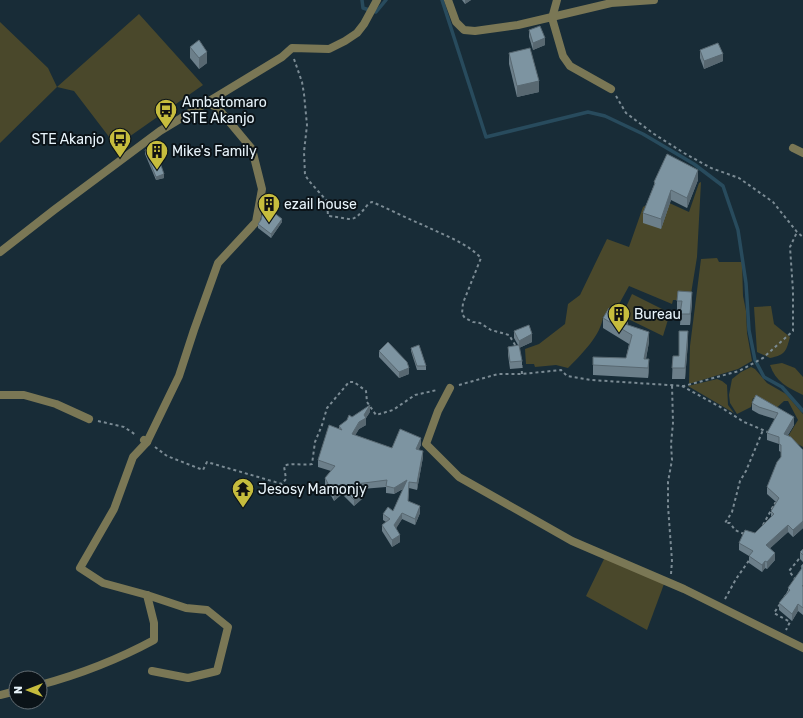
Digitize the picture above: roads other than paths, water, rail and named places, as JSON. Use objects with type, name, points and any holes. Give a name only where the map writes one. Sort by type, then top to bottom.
[{"type":"street","points":[[0,252],[160,131],[282,57],[292,48],[329,49],[357,33],[376,0]]},
{"type":"street","points":[[448,0],[456,22],[464,30],[475,31],[518,25],[611,3],[654,0]]},
{"type":"street","points":[[557,0],[552,18],[563,56],[570,66],[611,89]]},
{"type":"street","points":[[152,671],[188,678],[216,671],[228,627],[207,610],[186,608],[103,583],[80,568],[114,509],[133,458],[145,441],[179,376],[218,263],[256,222],[262,189],[252,149],[216,107],[206,103]]},
{"type":"street","points":[[793,148],[803,153]]},
{"type":"street","points":[[450,388],[438,411],[426,444],[459,477],[572,541],[671,583],[803,648]]},
{"type":"street","points":[[0,395],[24,395],[56,404],[89,419]]},
{"type":"street","points":[[48,683],[71,676],[126,655],[154,640],[154,623],[147,595]]},
{"type":"waterway","points":[[362,0],[363,8],[376,12],[386,0]]},
{"type":"waterway","points":[[442,0],[486,137],[588,112],[605,116],[643,134],[694,164],[723,186],[738,230],[746,283],[749,330],[755,360],[764,377],[782,387],[803,411]]},
{"type":"place","name":"Ambatomaro STE Akanjo","points":[[166,130]]},
{"type":"place","name":"STE Akanjo","points":[[120,158]]},
{"type":"place","name":"Mike's Family","points":[[157,170]]},
{"type":"place","name":"ezail house","points":[[269,224]]},
{"type":"place","name":"Bureau","points":[[619,334]]},
{"type":"place","name":"Jesosy Mamonjy","points":[[243,508]]}]
